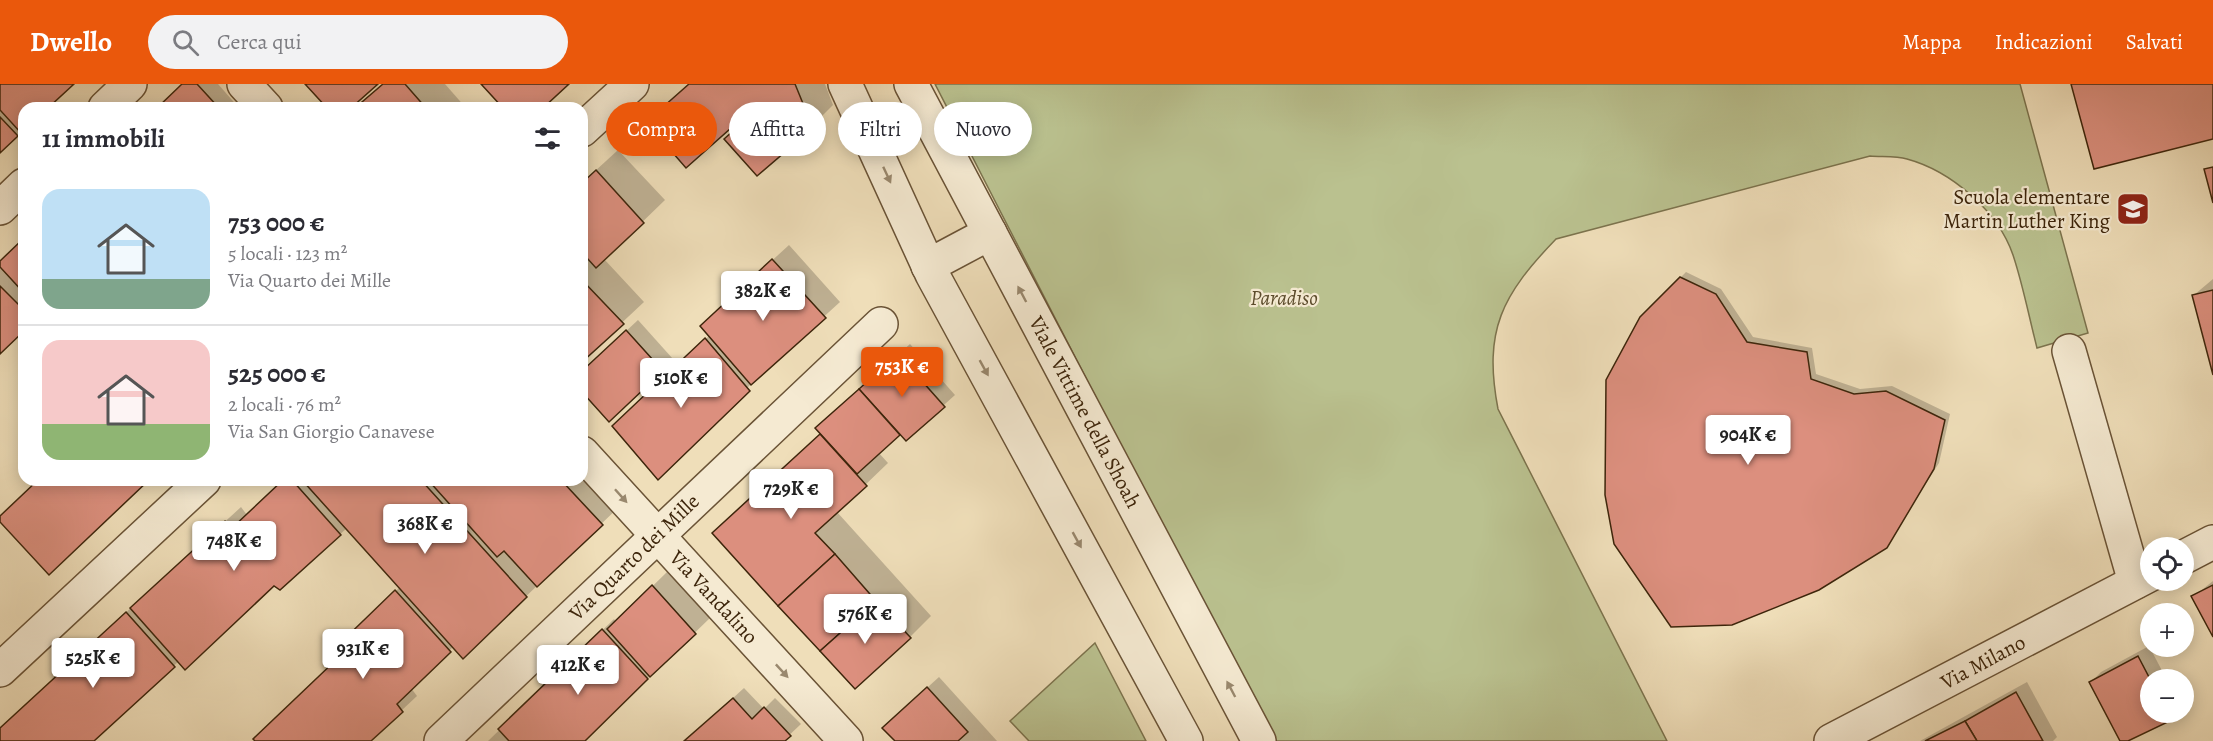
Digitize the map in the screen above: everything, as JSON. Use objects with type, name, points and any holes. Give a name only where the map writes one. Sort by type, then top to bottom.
[{"type":"street","points":[[111,102],[130,84]]},
{"type":"street","points":[[244,84],[260,102]]},
{"type":"street","points":[[588,124],[632,84]]},
{"type":"street","points":[[845,84],[928,266],[1186,741]]},
{"type":"street","name":"Viale Vittime della Shoah","points":[[911,84],[1259,741]]},
{"type":"street","points":[[0,208],[18,191]]},
{"type":"street","points":[[928,266],[990,233]]},
{"type":"street","name":"Via Quarto dei Mille","points":[[441,741],[881,324]]},
{"type":"street","name":"Via Milano","points":[[2069,351],[2140,569]]},
{"type":"street","name":"Via Vandalino","points":[[588,460],[846,741]]},
{"type":"street","points":[[0,670],[198,486]]},
{"type":"street","points":[[2194,552],[2213,542]]},
{"type":"street","name":"Via Milano","points":[[1831,741],[2140,580]]},
{"type":"green space","name":"Paradiso","points":[[935,84],[2020,84],[2088,333],[2037,348],[2013,255],[1996,223],[1971,195],[1956,183],[1924,165],[1903,158],[1870,156],[1556,239],[1522,278],[1501,315],[1493,357],[1498,409],[1667,741],[1272,741],[972,156],[1032,156],[1032,102],[944,102]]},
{"type":"green space","points":[[1095,643],[1146,741],[1029,741],[1010,721]]},
{"type":"building","points":[[0,84],[74,84],[54,102],[18,102],[18,130],[0,110]]},
{"type":"building","points":[[182,84],[197,84],[214,102],[163,102]]},
{"type":"building","points":[[305,84],[378,84],[358,102],[322,102]]},
{"type":"building","points":[[383,84],[405,84],[421,102],[362,102]]},
{"type":"building","points":[[481,84],[569,84],[550,102],[498,102]]},
{"type":"building","points":[[689,84],[795,84],[802,102],[729,102],[729,130],[717,141],[717,102],[669,102]]},
{"type":"building","points":[[2071,84],[2213,84],[2213,139],[2094,169]]},
{"type":"building","points":[[0,117],[18,136],[0,153]]},
{"type":"building","points":[[729,135],[729,145],[724,139]]},
{"type":"building","points":[[676,156],[700,156],[686,168]]},
{"type":"building","points":[[739,156],[780,156],[757,176]]},
{"type":"building","points":[[2213,167],[2213,203],[2204,169]]},
{"type":"building","points":[[596,170],[644,223],[596,268],[588,259],[588,177]]},
{"type":"building","points":[[18,244],[18,286],[0,267],[0,261]]},
{"type":"building","points":[[772,259],[826,318],[751,385],[700,326]]},
{"type":"building","points":[[1680,277],[1716,294],[1747,342],[1807,352],[1811,379],[1854,394],[1886,391],[1945,420],[1934,469],[1887,548],[1819,590],[1732,625],[1671,627],[1614,544],[1605,495],[1606,380],[1640,317]]},
{"type":"building","points":[[0,286],[18,304],[18,337],[0,354]]},
{"type":"building","points":[[588,286],[624,324],[588,357]]},
{"type":"building","points":[[2213,290],[2213,375],[2192,295]]},
{"type":"building","points":[[626,330],[663,371],[609,422],[588,399],[588,365]]},
{"type":"building","points":[[705,338],[750,391],[658,480],[612,426]]},
{"type":"building","points":[[898,354],[945,407],[906,441],[859,389]]},
{"type":"building","points":[[859,389],[900,435],[857,474],[815,428]]},
{"type":"building","points":[[820,434],[867,486],[815,533],[835,554],[778,606],[712,533]]},
{"type":"building","points":[[32,486],[143,486],[49,575],[0,522],[0,516]]},
{"type":"building","points":[[277,486],[297,486],[341,535],[280,590],[274,586],[185,670],[130,608],[225,521],[231,529]]},
{"type":"building","points":[[307,486],[426,486],[527,597],[463,659]]},
{"type":"building","points":[[433,486],[567,486],[603,525],[537,587],[504,551],[497,557]]},
{"type":"building","points":[[835,554],[876,601],[820,651],[778,606]]},
{"type":"building","points":[[652,585],[696,634],[650,677],[607,629]]},
{"type":"building","points":[[2213,585],[2213,637],[2191,596]]},
{"type":"building","points":[[395,590],[451,652],[397,704],[403,712],[371,741],[255,741],[253,739],[338,658],[332,651]]},
{"type":"building","points":[[876,601],[911,638],[855,689],[820,651]]},
{"type":"building","points":[[126,612],[175,667],[94,741],[0,741],[0,728]]},
{"type":"building","points":[[602,629],[648,679],[585,741],[509,741],[498,729]]},
{"type":"building","points":[[2138,656],[2145,669],[2140,669],[2140,723],[2166,723],[2128,741],[2120,741],[2089,682]]},
{"type":"building","points":[[927,687],[968,732],[958,741],[895,741],[882,728]]},
{"type":"building","points":[[2016,692],[2043,741],[1977,741],[1965,721]]},
{"type":"building","points":[[733,698],[752,719],[764,707],[791,736],[785,741],[684,741]]},
{"type":"building","points":[[1965,721],[1977,741],[1925,741]]},
{"type":"place","name":"Scuola elementare Martin Luther King","points":[[2133,209]]}]
